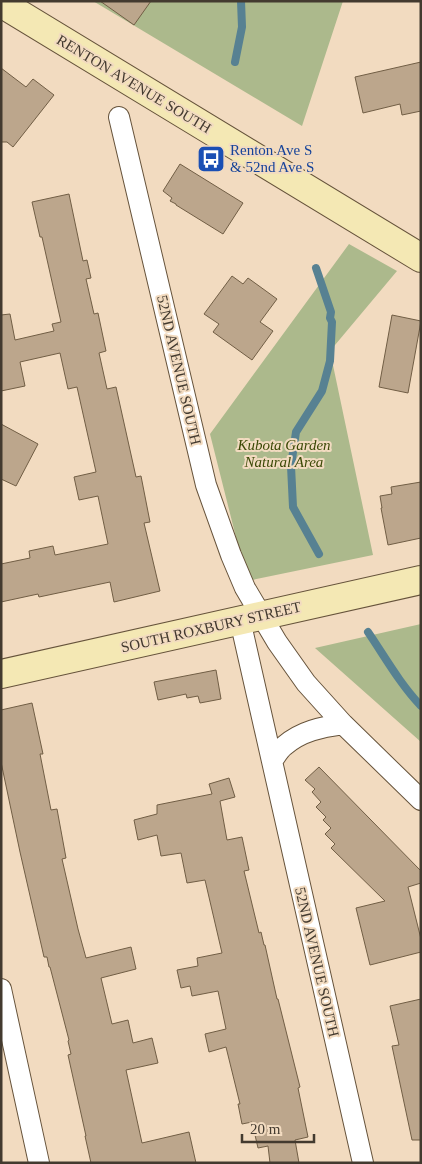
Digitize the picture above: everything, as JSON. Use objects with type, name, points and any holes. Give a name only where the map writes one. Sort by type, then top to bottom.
[{"type":"main road","name":"RENTON AVENUE SOUTH","points":[[1,3],[421,258]]},
{"type":"main road","name":"SOUTH ROXBURY STREET","points":[[1,674],[421,580]]},
{"type":"street","name":"52ND AVENUE SOUTH","points":[[119,117],[206,485],[245,588],[272,761],[363,1163]]},
{"type":"street","points":[[250,618],[277,642],[306,684],[343,724],[421,800]]},
{"type":"street","points":[[272,761],[283,746],[299,735],[322,727],[343,724]]},
{"type":"street","points":[[1,989],[40,1163]]},
{"type":"green space","points":[[93,1],[343,1],[302,126]]},
{"type":"green space","name":"Kubota Garden Natural Area","points":[[349,244],[397,271],[330,351],[373,555],[247,581],[210,434]]},
{"type":"green space","points":[[421,624],[421,742],[315,648]]},
{"type":"building","points":[[100,1],[151,1],[134,25]]},
{"type":"building","points":[[421,62],[421,111],[402,115],[400,104],[363,113],[355,77]]},
{"type":"building","points":[[1,68],[26,87],[33,79],[54,95],[13,147],[7,142],[1,142]]},
{"type":"building","points":[[180,164],[243,203],[223,234],[170,201],[172,198],[163,191]]},
{"type":"building","points":[[69,194],[83,261],[87,260],[91,278],[86,279],[94,314],[98,313],[106,351],[99,353],[107,389],[116,387],[136,477],[141,476],[150,522],[144,523],[160,591],[114,602],[110,582],[39,597],[38,594],[1,602],[1,564],[30,558],[29,551],[53,546],[55,555],[108,544],[98,496],[79,500],[74,477],[96,472],[77,387],[68,389],[60,353],[20,362],[25,386],[1,391],[1,315],[10,314],[15,340],[54,331],[52,324],[61,322],[32,202]]},
{"type":"building","points":[[232,276],[243,284],[248,278],[277,299],[260,322],[273,331],[252,360],[213,332],[219,324],[204,314]]},
{"type":"building","points":[[392,315],[421,321],[408,393],[379,387]]},
{"type":"building","points":[[1,424],[38,444],[16,486],[1,479]]},
{"type":"building","points":[[421,482],[421,538],[388,545],[380,496],[392,494],[391,487]]},
{"type":"building","points":[[216,670],[221,699],[200,703],[198,696],[187,698],[186,694],[158,700],[154,682]]},
{"type":"building","points":[[32,703],[43,754],[40,754],[51,810],[57,809],[66,858],[62,859],[86,958],[131,947],[136,969],[101,978],[112,1024],[128,1020],[133,1043],[152,1038],[158,1063],[126,1070],[142,1143],[189,1132],[196,1163],[91,1163],[68,1055],[71,1054],[69,1040],[47,957],[44,957],[1,762],[1,710]]},
{"type":"building","points":[[319,767],[421,871],[421,883],[408,887],[421,939],[421,952],[370,965],[356,908],[385,901],[331,848],[335,844],[325,834],[331,828],[323,820],[326,817],[316,807],[321,802],[312,792],[315,789],[305,780]]},
{"type":"building","points":[[229,778],[235,797],[220,801],[227,840],[242,837],[249,870],[244,871],[259,933],[261,932],[265,945],[300,1087],[298,1088],[308,1137],[295,1140],[299,1163],[270,1163],[268,1146],[258,1148],[252,1122],[242,1124],[238,1104],[240,1104],[226,1047],[209,1052],[205,1034],[226,1029],[218,991],[192,996],[190,986],[181,988],[177,970],[198,966],[197,958],[222,953],[205,880],[187,883],[181,853],[161,856],[157,835],[138,840],[134,820],[157,814],[157,805],[212,794],[209,784]]},
{"type":"building","points":[[421,999],[421,1140],[412,1140],[392,1046],[399,1045],[390,1006]]},
{"type":"waterway","points":[[235,62],[242,27],[241,1]]},
{"type":"waterway","points":[[316,268],[331,312],[330,361],[322,391],[296,432],[291,466],[293,507],[319,554]]},
{"type":"waterway","points":[[368,632],[399,680],[421,706]]},
{"type":"place","name":"Renton Ave S & 52nd Ave S","points":[[211,159]]}]
